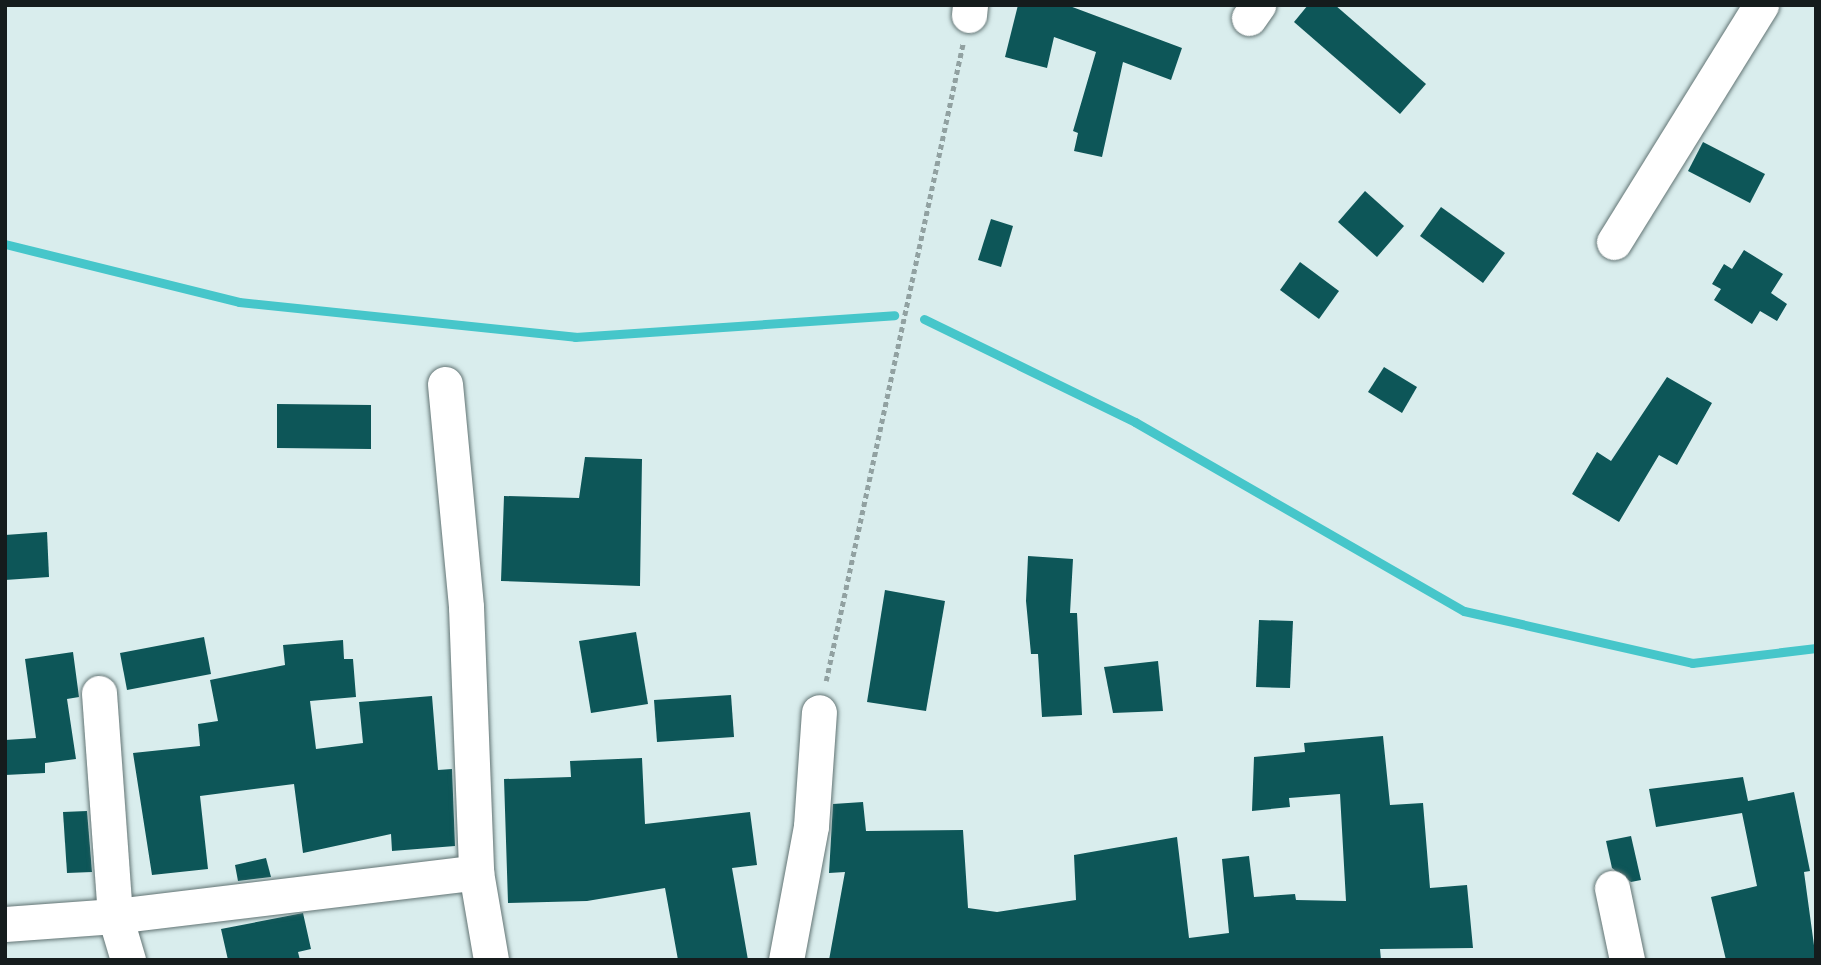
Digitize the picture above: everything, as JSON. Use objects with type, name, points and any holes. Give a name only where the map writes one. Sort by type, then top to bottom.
[{"type":"street","points":[[1614,242],[1761,5]]},
{"type":"street","points":[[445,384],[466,607],[476,872],[491,960]]},
{"type":"street","points":[[99,693],[116,916],[128,960]]},
{"type":"street","points":[[786,960],[811,825],[819,712]]},
{"type":"street","points":[[5,925],[116,916],[476,872]]},
{"type":"street","points":[[1612,888],[1627,960]]},
{"type":"path","points":[[819,712],[970,10]]},
{"type":"building","points":[[1018,5],[1067,5],[1182,48],[1171,80],[1123,62],[1102,157],[1074,151],[1078,133],[1073,131],[1096,52],[1054,37],[1047,68],[1005,57]]},
{"type":"building","points":[[1308,5],[1335,5],[1426,84],[1400,114],[1294,22]]},
{"type":"building","points":[[1703,142],[1765,174],[1750,203],[1688,171]]},
{"type":"building","points":[[1365,191],[1404,226],[1377,257],[1338,222]]},
{"type":"building","points":[[1441,207],[1505,253],[1483,283],[1420,236]]},
{"type":"building","points":[[991,219],[1013,226],[1001,267],[978,260]]},
{"type":"building","points":[[1744,250],[1783,274],[1771,293],[1787,304],[1777,321],[1760,311],[1752,324],[1714,300],[1721,289],[1712,284],[1724,264],[1732,269]]},
{"type":"building","points":[[1300,262],[1339,291],[1319,319],[1280,290]]},
{"type":"building","points":[[1384,367],[1417,387],[1402,413],[1368,392]]},
{"type":"building","points":[[1667,377],[1712,403],[1677,465],[1659,455],[1619,522],[1572,494],[1597,452],[1611,461]]},
{"type":"building","points":[[277,404],[371,405],[371,449],[277,448]]},
{"type":"building","points":[[585,457],[642,459],[640,586],[501,581],[504,496],[579,498]]},
{"type":"building","points":[[47,532],[49,577],[5,580],[5,535]]},
{"type":"building","points":[[1028,556],[1073,559],[1070,613],[1077,613],[1082,715],[1042,717],[1038,654],[1031,654],[1026,601]]},
{"type":"building","points":[[885,590],[945,601],[926,711],[867,702]]},
{"type":"building","points":[[1259,620],[1293,621],[1290,688],[1256,687]]},
{"type":"building","points":[[636,632],[648,704],[591,713],[579,641]]},
{"type":"building","points":[[204,637],[211,674],[127,690],[120,653]]},
{"type":"building","points":[[343,640],[344,659],[353,659],[356,697],[310,701],[316,749],[363,743],[359,702],[432,696],[438,770],[452,769],[455,846],[392,851],[391,834],[303,853],[294,784],[200,796],[208,869],[152,875],[133,753],[200,746],[198,724],[218,721],[210,680],[285,665],[283,645]]},
{"type":"building","points":[[73,652],[79,697],[67,699],[76,759],[45,763],[45,773],[5,775],[5,740],[36,738],[25,659]]},
{"type":"building","points":[[1158,661],[1163,711],[1113,713],[1104,667]]},
{"type":"building","points":[[731,695],[734,737],[657,742],[654,700]]},
{"type":"building","points":[[1383,736],[1390,805],[1423,803],[1430,888],[1467,885],[1473,948],[1380,949],[1381,960],[829,960],[845,872],[829,873],[833,804],[863,802],[866,831],[963,830],[968,908],[997,912],[1076,900],[1074,855],[1177,837],[1189,938],[1229,933],[1222,859],[1249,856],[1254,897],[1295,894],[1296,900],[1346,901],[1340,794],[1289,798],[1290,807],[1252,811],[1254,757],[1305,752],[1304,743]]},
{"type":"building","points":[[642,758],[645,824],[750,812],[757,865],[732,868],[748,960],[678,960],[665,888],[587,901],[508,903],[504,779],[571,777],[570,761]]},
{"type":"building","points":[[1743,777],[1748,801],[1794,792],[1810,871],[1804,872],[1816,960],[1726,960],[1711,897],[1757,886],[1742,813],[1656,827],[1649,789]]},
{"type":"building","points":[[87,811],[92,872],[67,873],[63,812]]},
{"type":"building","points":[[1631,836],[1641,880],[1631,882],[1612,868],[1606,841]]},
{"type":"building","points":[[266,858],[271,877],[238,881],[235,865]]},
{"type":"building","points":[[303,913],[311,949],[298,952],[300,960],[228,960],[221,929]]},
{"type":"waterway","points":[[5,244],[239,302],[575,337],[894,315]]},
{"type":"waterway","points":[[924,319],[1135,422],[1464,611],[1692,663],[1816,648]]}]
